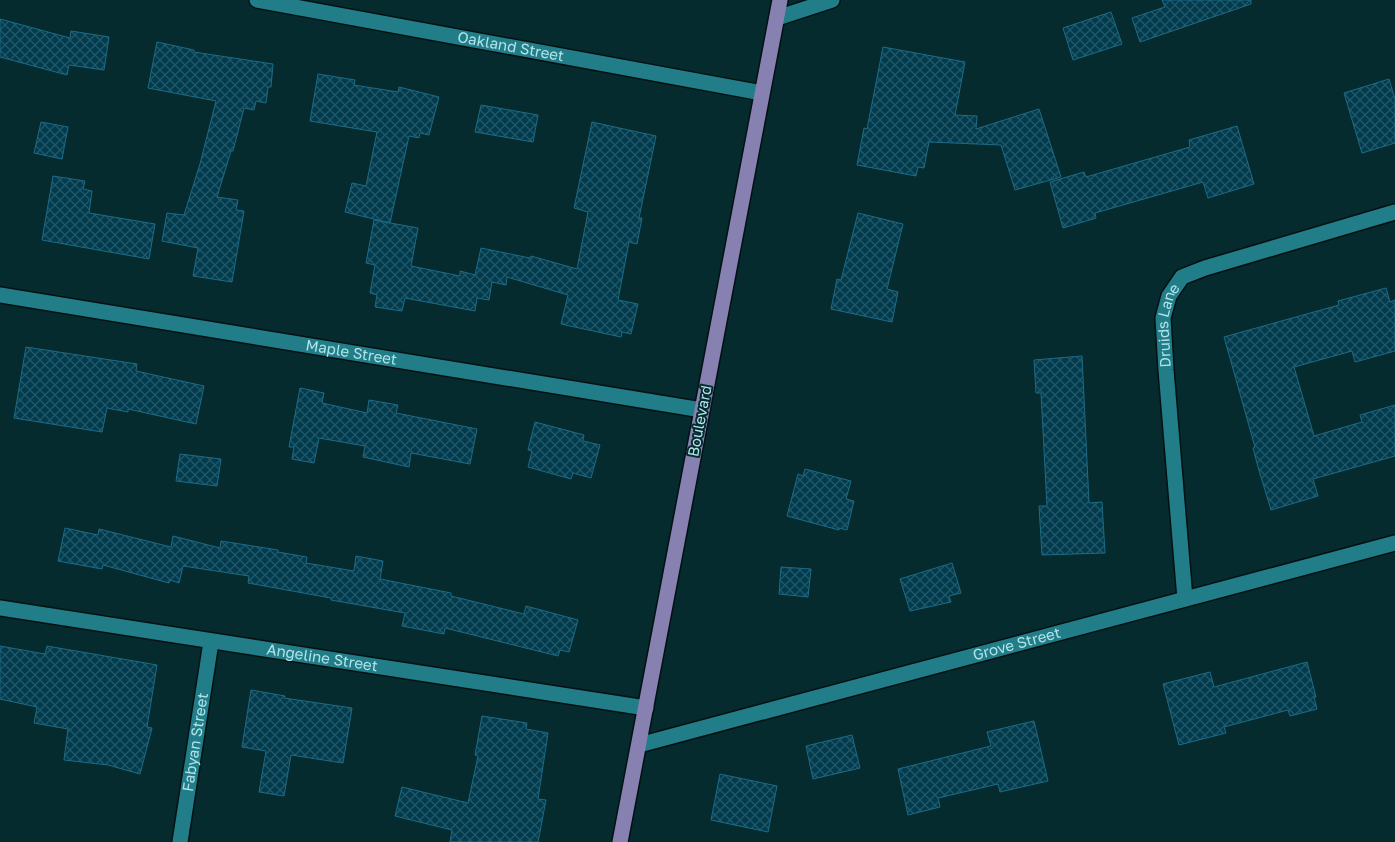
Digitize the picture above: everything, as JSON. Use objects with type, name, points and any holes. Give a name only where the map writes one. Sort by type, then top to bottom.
[{"type":"main road","name":"Boulevard","points":[[620,842],[780,0]]},
{"type":"street","name":"Oakland Street","points":[[257,0],[762,93]]},
{"type":"street","points":[[777,18],[832,0]]},
{"type":"street","name":"Druids Lane","points":[[1185,599],[1165,361],[1163,318],[1169,296],[1182,277],[1205,268],[1395,212]]},
{"type":"street","name":"Maple Street","points":[[0,295],[702,410]]},
{"type":"street","name":"Grove Street","points":[[639,745],[1395,543]]},
{"type":"street","name":"Angeline Street","points":[[0,608],[646,708]]},
{"type":"street","name":"Fabyan Street","points":[[180,842],[211,642]]},
{"type":"building","points":[[1162,0],[1251,0],[1251,4],[1140,42],[1132,18],[1165,7]]},
{"type":"building","points":[[1111,12],[1122,44],[1073,60],[1063,28]]},
{"type":"building","points":[[0,19],[70,38],[71,31],[109,37],[104,70],[69,65],[67,75],[0,57]]},
{"type":"building","points":[[157,42],[194,50],[194,52],[273,64],[271,87],[268,87],[266,103],[256,101],[254,110],[244,108],[233,151],[231,151],[217,197],[238,200],[236,210],[244,211],[232,282],[193,276],[198,248],[162,241],[167,213],[184,215],[200,164],[216,101],[148,88]]},
{"type":"building","points":[[883,47],[965,62],[955,115],[977,116],[976,129],[1039,109],[1061,177],[1015,190],[1001,145],[929,142],[924,168],[918,167],[916,176],[857,165],[864,128],[867,129]]},
{"type":"building","points":[[318,74],[355,80],[354,85],[398,92],[399,87],[439,97],[429,135],[420,133],[419,138],[409,136],[390,223],[345,212],[352,183],[366,186],[377,132],[310,121]]},
{"type":"building","points":[[1389,79],[1395,99],[1395,143],[1362,153],[1344,93]]},
{"type":"building","points":[[481,105],[538,115],[533,142],[475,132]]},
{"type":"building","points":[[41,122],[68,127],[62,159],[34,153]]},
{"type":"building","points":[[592,122],[656,136],[639,218],[642,218],[637,244],[629,242],[618,300],[638,304],[631,334],[622,332],[621,337],[561,324],[568,295],[507,277],[506,285],[492,282],[489,300],[477,298],[475,311],[405,298],[402,311],[375,307],[377,295],[370,293],[375,265],[366,263],[374,220],[418,228],[411,266],[460,276],[460,271],[475,275],[481,248],[530,258],[531,256],[577,269],[588,212],[574,208]]},
{"type":"building","points":[[1237,126],[1254,184],[1208,198],[1203,182],[1095,213],[1096,218],[1063,228],[1050,182],[1084,172],[1086,177],[1190,147],[1189,140]]},
{"type":"building","points":[[53,176],[85,181],[83,189],[92,191],[89,213],[155,224],[149,259],[42,240]]},
{"type":"building","points":[[858,213],[903,224],[887,289],[898,292],[892,322],[831,309],[837,279],[841,280]]},
{"type":"building","points":[[1386,288],[1390,302],[1395,300],[1395,351],[1355,362],[1352,351],[1294,367],[1314,436],[1362,422],[1360,415],[1395,405],[1395,456],[1313,479],[1318,496],[1271,510],[1224,337],[1339,305],[1338,301]]},
{"type":"building","points":[[26,347],[137,364],[136,371],[204,386],[196,424],[128,409],[128,412],[107,408],[102,432],[14,418]]},
{"type":"building","points":[[1082,356],[1089,503],[1102,502],[1105,553],[1042,555],[1039,506],[1047,506],[1041,393],[1036,393],[1034,360]]},
{"type":"building","points":[[300,388],[324,393],[322,403],[367,413],[369,400],[398,405],[396,413],[477,429],[470,464],[411,453],[409,467],[363,457],[365,446],[319,438],[314,463],[292,459],[294,447],[289,447]]},
{"type":"building","points":[[535,422],[584,435],[583,441],[600,445],[591,478],[573,473],[571,479],[528,467],[532,451],[528,450]]},
{"type":"building","points":[[180,454],[221,459],[217,486],[176,481]]},
{"type":"building","points":[[805,469],[851,481],[846,499],[854,501],[847,530],[839,528],[839,530],[787,516],[798,474],[803,476]]},
{"type":"building","points":[[65,528],[98,535],[99,529],[171,547],[173,536],[220,548],[221,541],[278,550],[278,552],[307,557],[306,563],[354,571],[356,556],[383,561],[380,579],[451,593],[451,596],[524,614],[526,606],[578,620],[569,652],[560,650],[558,656],[445,628],[444,634],[402,626],[405,613],[248,583],[249,576],[183,566],[179,583],[170,580],[169,583],[103,565],[102,569],[58,561]]},
{"type":"building","points":[[952,563],[961,593],[949,596],[951,602],[910,611],[900,579]]},
{"type":"building","points":[[781,567],[811,569],[808,597],[779,594]]},
{"type":"building","points":[[0,646],[45,654],[47,646],[157,665],[147,727],[152,728],[140,774],[108,765],[64,760],[68,729],[34,723],[37,707],[0,699]]},
{"type":"building","points":[[1307,662],[1316,697],[1314,697],[1317,709],[1290,716],[1288,710],[1224,727],[1226,733],[1179,745],[1163,684],[1210,672],[1214,687]]},
{"type":"building","points":[[251,690],[285,696],[284,698],[352,708],[343,763],[291,755],[284,796],[259,792],[266,751],[242,747]]},
{"type":"building","points":[[482,716],[527,723],[526,729],[548,733],[538,799],[546,800],[538,842],[450,842],[452,830],[395,816],[402,787],[468,803],[478,756],[475,755]]},
{"type":"building","points":[[1034,721],[1048,781],[1000,792],[998,784],[938,798],[940,807],[908,815],[898,769],[991,746],[987,732]]},
{"type":"building","points":[[852,735],[860,768],[813,779],[806,746]]},
{"type":"building","points":[[720,774],[777,786],[768,832],[711,820]]}]
